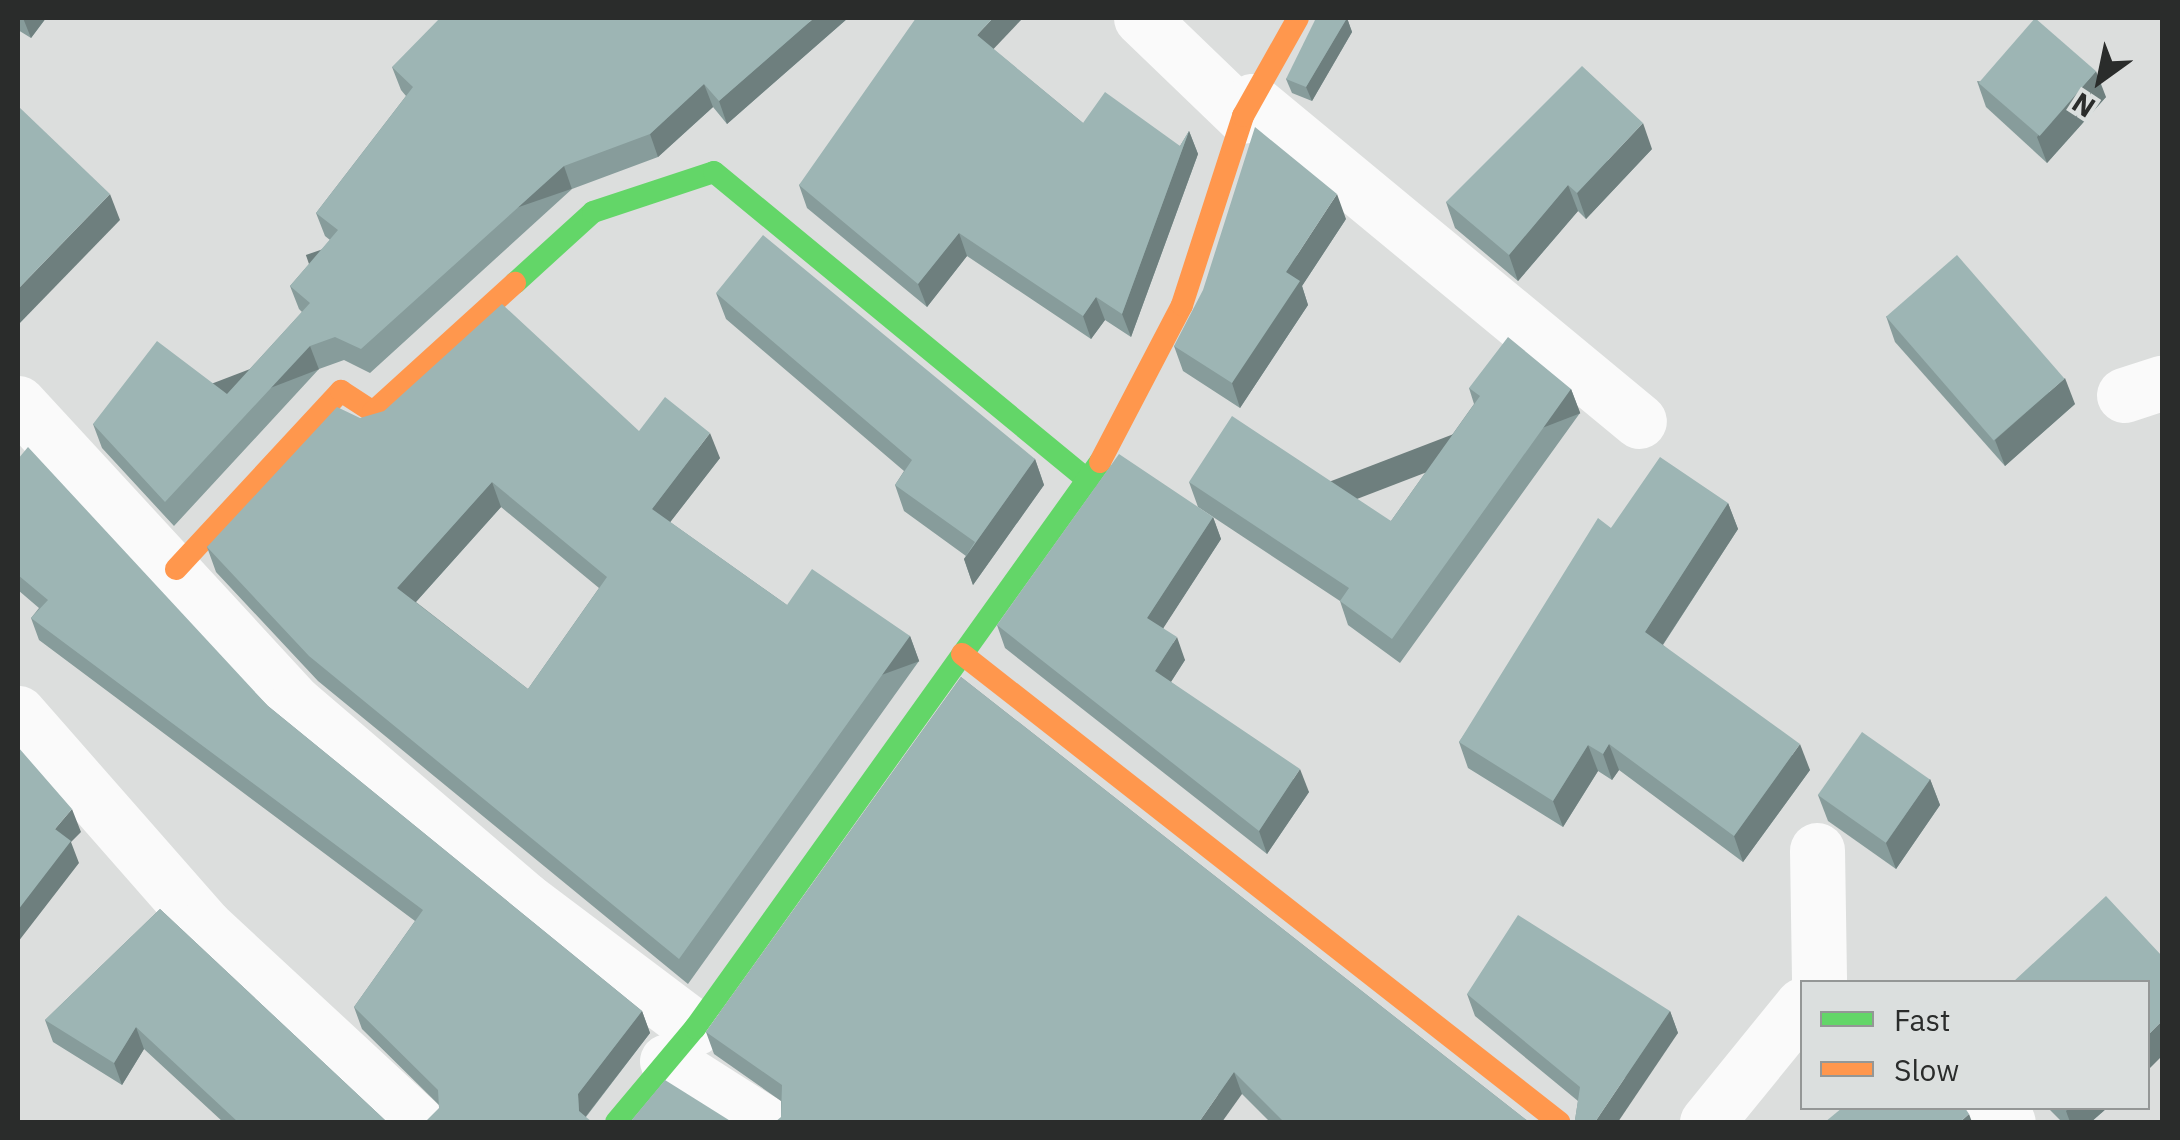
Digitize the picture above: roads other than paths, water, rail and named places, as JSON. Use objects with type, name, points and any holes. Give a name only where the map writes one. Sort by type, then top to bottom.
[{"type":"street","points":[[1140,18],[1640,422]]},
{"type":"street","points":[[616,1122],[681,1045],[1087,480],[1182,305],[1247,108],[1298,18]]},
{"type":"street","points":[[176,569],[341,391],[374,412],[593,212],[714,172],[1087,480]]},
{"type":"street","points":[[18,403],[176,569],[296,704],[524,900],[764,1122]]},
{"type":"street","points":[[962,654],[1559,1122]]},
{"type":"street","points":[[18,714],[205,926],[417,1122]]},
{"type":"street","points":[[1817,850],[1819,980]]},
{"type":"street","points":[[1707,1122],[1800,1007]]}]
